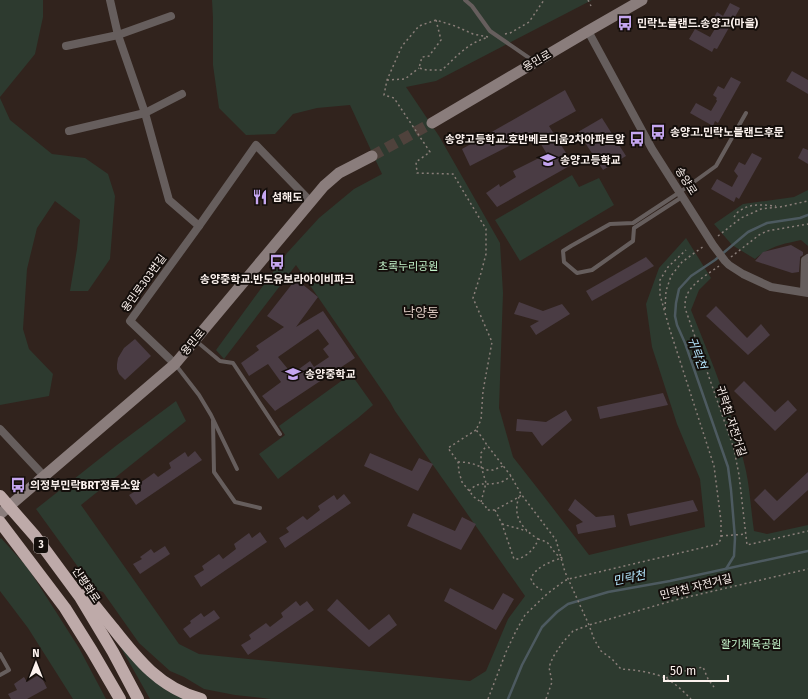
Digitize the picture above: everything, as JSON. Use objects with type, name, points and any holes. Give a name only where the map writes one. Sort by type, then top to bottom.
[{"type":"highway","name":"신평화로","points":[[0,496],[35,536],[82,595],[138,699]]},
{"type":"highway","name":"3","points":[[0,522],[66,608],[120,699]]},
{"type":"highway","points":[[82,595],[129,650],[152,674],[178,691],[201,699]]},
{"type":"street","points":[[110,0],[118,35],[145,113],[169,200],[199,226]]},
{"type":"street","name":"용민로","points":[[432,123],[642,0]]},
{"type":"street","points":[[66,46],[118,35],[171,16]]},
{"type":"street","name":"송양로","points":[[588,31],[652,149],[713,245],[728,265],[743,274],[771,286],[806,293]]},
{"type":"street","points":[[69,131],[145,113],[182,94]]},
{"type":"street","name":"용민로303번길","points":[[175,364],[130,321],[256,145],[311,202]]},
{"type":"street","name":"용민로","points":[[0,514],[175,364],[324,186],[339,174],[372,156]]},
{"type":"street","points":[[806,293],[805,260],[808,258]]},
{"type":"street","points":[[0,429],[44,476]]},
{"type":"lane","points":[[466,0],[490,31],[535,62]]},
{"type":"lane","points":[[681,194],[632,223],[610,224],[571,246],[563,251],[564,262],[577,273],[592,270],[633,241],[634,228],[681,194],[716,166],[746,112]]},
{"type":"lane","points":[[195,340],[220,361],[233,364],[280,434]]},
{"type":"lane","points":[[175,364],[199,395],[213,419],[237,469]]},
{"type":"lane","points":[[213,419],[214,472],[236,502],[260,508]]},
{"type":"lane","points":[[0,654],[9,670],[0,675]]},
{"type":"path","points":[[419,68],[427,70],[442,70],[467,46],[481,39],[510,33],[529,22],[544,0]]},
{"type":"path","points":[[588,0],[591,6]]},
{"type":"path","points":[[488,37],[473,34],[436,20],[419,26],[402,46],[386,80],[384,95],[394,98],[430,152],[416,162],[417,173],[453,174],[486,229],[486,254],[473,298],[492,342],[483,391],[481,420],[476,430],[448,448],[458,462],[462,482],[487,510],[495,510],[519,497]]},
{"type":"path","points":[[386,80],[404,79],[419,68],[422,56],[429,56],[441,40],[436,20]]},
{"type":"path","points":[[734,217],[740,210],[752,205],[779,207],[808,201]]},
{"type":"path","name":"귀락천 자전거길","points":[[746,534],[739,475],[734,449],[685,308],[686,296],[691,288],[698,282],[759,235],[767,231],[808,224]]},
{"type":"path","points":[[488,699],[516,630],[526,615],[547,594],[564,581],[718,544],[721,539],[721,521],[714,466],[660,295],[660,280],[668,267],[686,250]]},
{"type":"path","points":[[476,430],[486,445],[504,466],[521,494],[556,540],[566,572],[594,639],[601,651],[612,658],[621,669],[644,671],[666,678],[691,699]]},
{"type":"path","points":[[481,502],[486,483],[481,466],[481,453],[486,445]]},
{"type":"path","points":[[458,462],[469,462],[481,466],[486,470],[493,470],[504,466]]},
{"type":"path","points":[[469,491],[475,485],[498,483],[511,476]]},
{"type":"path","points":[[521,494],[516,504],[517,518],[529,534],[548,542],[556,554],[562,558]]},
{"type":"path","points":[[495,510],[502,524],[514,559],[525,556],[537,544],[538,539]]},
{"type":"path","points":[[502,524],[528,532]]},
{"type":"path","points":[[721,536],[746,534],[747,544],[808,531]]},
{"type":"path","points":[[542,590],[535,586],[531,579],[533,574],[548,562],[562,558]]},
{"type":"path","name":"민락천 자전거길","points":[[546,699],[552,682],[549,667],[553,657],[563,642],[573,631],[675,600],[808,569]]},
{"type":"path","points":[[666,678],[680,672],[703,667],[708,679],[714,687]]},
{"type":"green space","points":[[0,0],[43,0],[43,17],[35,54],[0,97]]},
{"type":"green space","points":[[212,0],[592,0],[436,81],[406,87],[439,136],[500,243],[503,293],[499,408],[513,457],[589,555],[705,527],[700,479],[677,424],[652,347],[646,304],[659,268],[686,238],[711,278],[699,290],[691,310],[722,389],[741,450],[747,478],[754,531],[767,534],[808,525],[808,699],[271,699],[235,695],[204,689],[184,677],[170,671],[139,643],[103,592],[94,589],[36,509],[176,401],[186,421],[81,505],[179,644],[199,654],[470,681],[486,671],[508,619],[525,596],[395,411],[296,265],[224,359],[216,350],[287,253],[319,218],[354,189],[382,174],[350,105],[317,108],[293,114],[275,134],[246,135],[219,108],[213,65]]},
{"type":"green space","points":[[0,98],[10,120],[52,154],[85,158],[108,174],[115,196],[110,259],[88,291],[70,291],[80,220],[55,201],[37,228],[27,269],[23,329],[29,349],[53,374],[49,396],[0,405]]},
{"type":"green space","points":[[572,175],[579,187],[599,178],[614,205],[520,261],[495,220]]},
{"type":"green space","points":[[808,190],[808,246],[801,240],[788,243],[771,248],[755,259],[732,245],[714,224],[743,204],[794,197]]},
{"type":"green space","points":[[351,374],[373,405],[278,479],[259,454],[285,435],[279,426]]},
{"type":"green space","points":[[1,538],[28,568],[79,648],[106,699],[73,699],[28,628],[0,591]]},
{"type":"green space","points":[[120,646],[191,699],[150,699]]},
{"type":"building","points":[[730,3],[740,8],[717,49],[714,48],[712,52],[689,39],[695,29],[710,37],[716,27],[716,24],[712,21],[717,12],[723,16]]},
{"type":"building","points":[[792,71],[808,80],[808,94],[786,81]]},
{"type":"building","points":[[731,77],[741,82],[718,123],[715,121],[713,126],[690,113],[696,103],[711,111],[717,101],[717,98],[713,95],[718,86],[724,89]]},
{"type":"building","points":[[565,90],[576,111],[549,126],[573,164],[497,207],[486,193],[499,184],[500,187],[516,177],[513,171],[547,154],[534,133],[470,166],[462,149]]},
{"type":"building","points":[[602,118],[626,156],[603,170],[578,132]]},
{"type":"building","points":[[803,148],[808,150],[808,164],[798,158]]},
{"type":"building","points":[[752,153],[762,158],[739,199],[736,197],[734,202],[711,189],[717,179],[732,187],[738,176],[734,171],[739,162],[745,165]]},
{"type":"building","points":[[791,245],[803,252],[803,255],[800,257],[799,272],[792,273],[755,261],[763,252]]},
{"type":"building","points":[[646,257],[654,266],[592,301],[586,291]]},
{"type":"building","points":[[296,279],[318,297],[296,327],[323,311],[355,358],[275,411],[262,396],[281,382],[268,364],[249,376],[241,363],[259,350],[256,346],[284,327],[267,316]],"holes":[[[318,329],[329,344],[323,349],[329,357],[314,367],[310,361],[292,374],[278,357]]]},
{"type":"building","points":[[519,302],[543,311],[562,304],[570,314],[536,335],[530,326],[539,321],[514,314]]},
{"type":"building","points":[[716,306],[747,338],[761,324],[770,335],[748,355],[706,316]]},
{"type":"building","points":[[135,339],[151,356],[125,380],[119,374],[117,369],[118,358],[124,348]]},
{"type":"building","points":[[744,381],[775,412],[788,400],[797,410],[775,431],[734,391]]},
{"type":"building","points":[[663,393],[668,405],[600,419],[597,407]]},
{"type":"building","points":[[566,410],[572,420],[542,446],[532,432],[516,431],[517,419],[546,422]]},
{"type":"building","points":[[195,451],[202,460],[136,505],[129,495],[139,489],[137,485],[154,473],[158,477],[171,468],[169,463],[185,452],[188,457]]},
{"type":"building","points":[[370,453],[412,471],[419,458],[433,464],[418,491],[364,466]]},
{"type":"building","points":[[808,472],[808,490],[774,521],[754,500],[765,489],[777,501]]},
{"type":"building","points":[[344,494],[351,503],[285,548],[279,538],[289,532],[286,528],[303,516],[307,520],[320,510],[318,506],[334,495],[337,500]]},
{"type":"building","points":[[575,499],[596,517],[614,515],[616,527],[578,534],[576,525],[583,522],[568,510]]},
{"type":"building","points":[[693,500],[698,511],[630,526],[627,514]]},
{"type":"building","points":[[413,513],[455,531],[462,517],[476,524],[461,550],[407,526]]},
{"type":"building","points":[[260,532],[267,542],[201,587],[194,576],[204,570],[202,566],[219,554],[223,559],[236,549],[234,544],[249,533],[252,538]]},
{"type":"building","points":[[165,546],[170,554],[140,574],[133,564],[142,559],[140,557],[151,549],[154,553]]},
{"type":"building","points":[[450,588],[493,610],[503,593],[514,599],[496,630],[444,601]]},
{"type":"building","points":[[337,599],[369,630],[389,614],[397,625],[369,647],[327,610]]},
{"type":"building","points":[[296,601],[300,606],[307,601],[314,610],[248,655],[241,645],[251,639],[249,635],[266,623],[270,627],[283,617],[281,613]]},
{"type":"building","points":[[214,610],[220,618],[190,638],[183,629],[191,623],[190,621],[201,613],[204,617]]},
{"type":"building","points":[[40,674],[47,688],[27,699],[11,699],[8,694],[17,690],[14,684],[24,677],[27,682]]},
{"type":"waterway","name":"귀락천","points":[[726,569],[734,556],[735,538],[728,467],[685,343],[677,325],[675,316],[679,289],[691,276],[715,260],[748,232],[767,223],[800,218],[808,215]]},
{"type":"waterway","name":"민락천","points":[[508,699],[522,665],[542,627],[557,612],[568,604],[608,592],[670,581],[808,551]]},
{"type":"tunnel","points":[[372,156],[432,123]]},
{"type":"place","name":"민락노블랜드.송양고(마을)","points":[[625,23]]},
{"type":"place","name":"송양고.민락노블랜드후문","points":[[658,132]]},
{"type":"place","name":"송양고등학교.호반베르디움2차아파트앞","points":[[637,139]]},
{"type":"place","name":"송양고등학교","points":[[548,160]]},
{"type":"place","name":"섬해도","points":[[260,197]]},
{"type":"place","name":"송양중학교.반도유보라아이비파크","points":[[277,262]]},
{"type":"place","name":"송양중학교","points":[[293,374]]},
{"type":"place","name":"의정부민락BRT정류소앞","points":[[18,485]]},
{"type":"district","name":"낙양동","points":[[421,312]]},
{"type":"park label","name":"초록누리공원","points":[[408,266]]},
{"type":"park label","name":"활기체육공원","points":[[751,644]]}]
